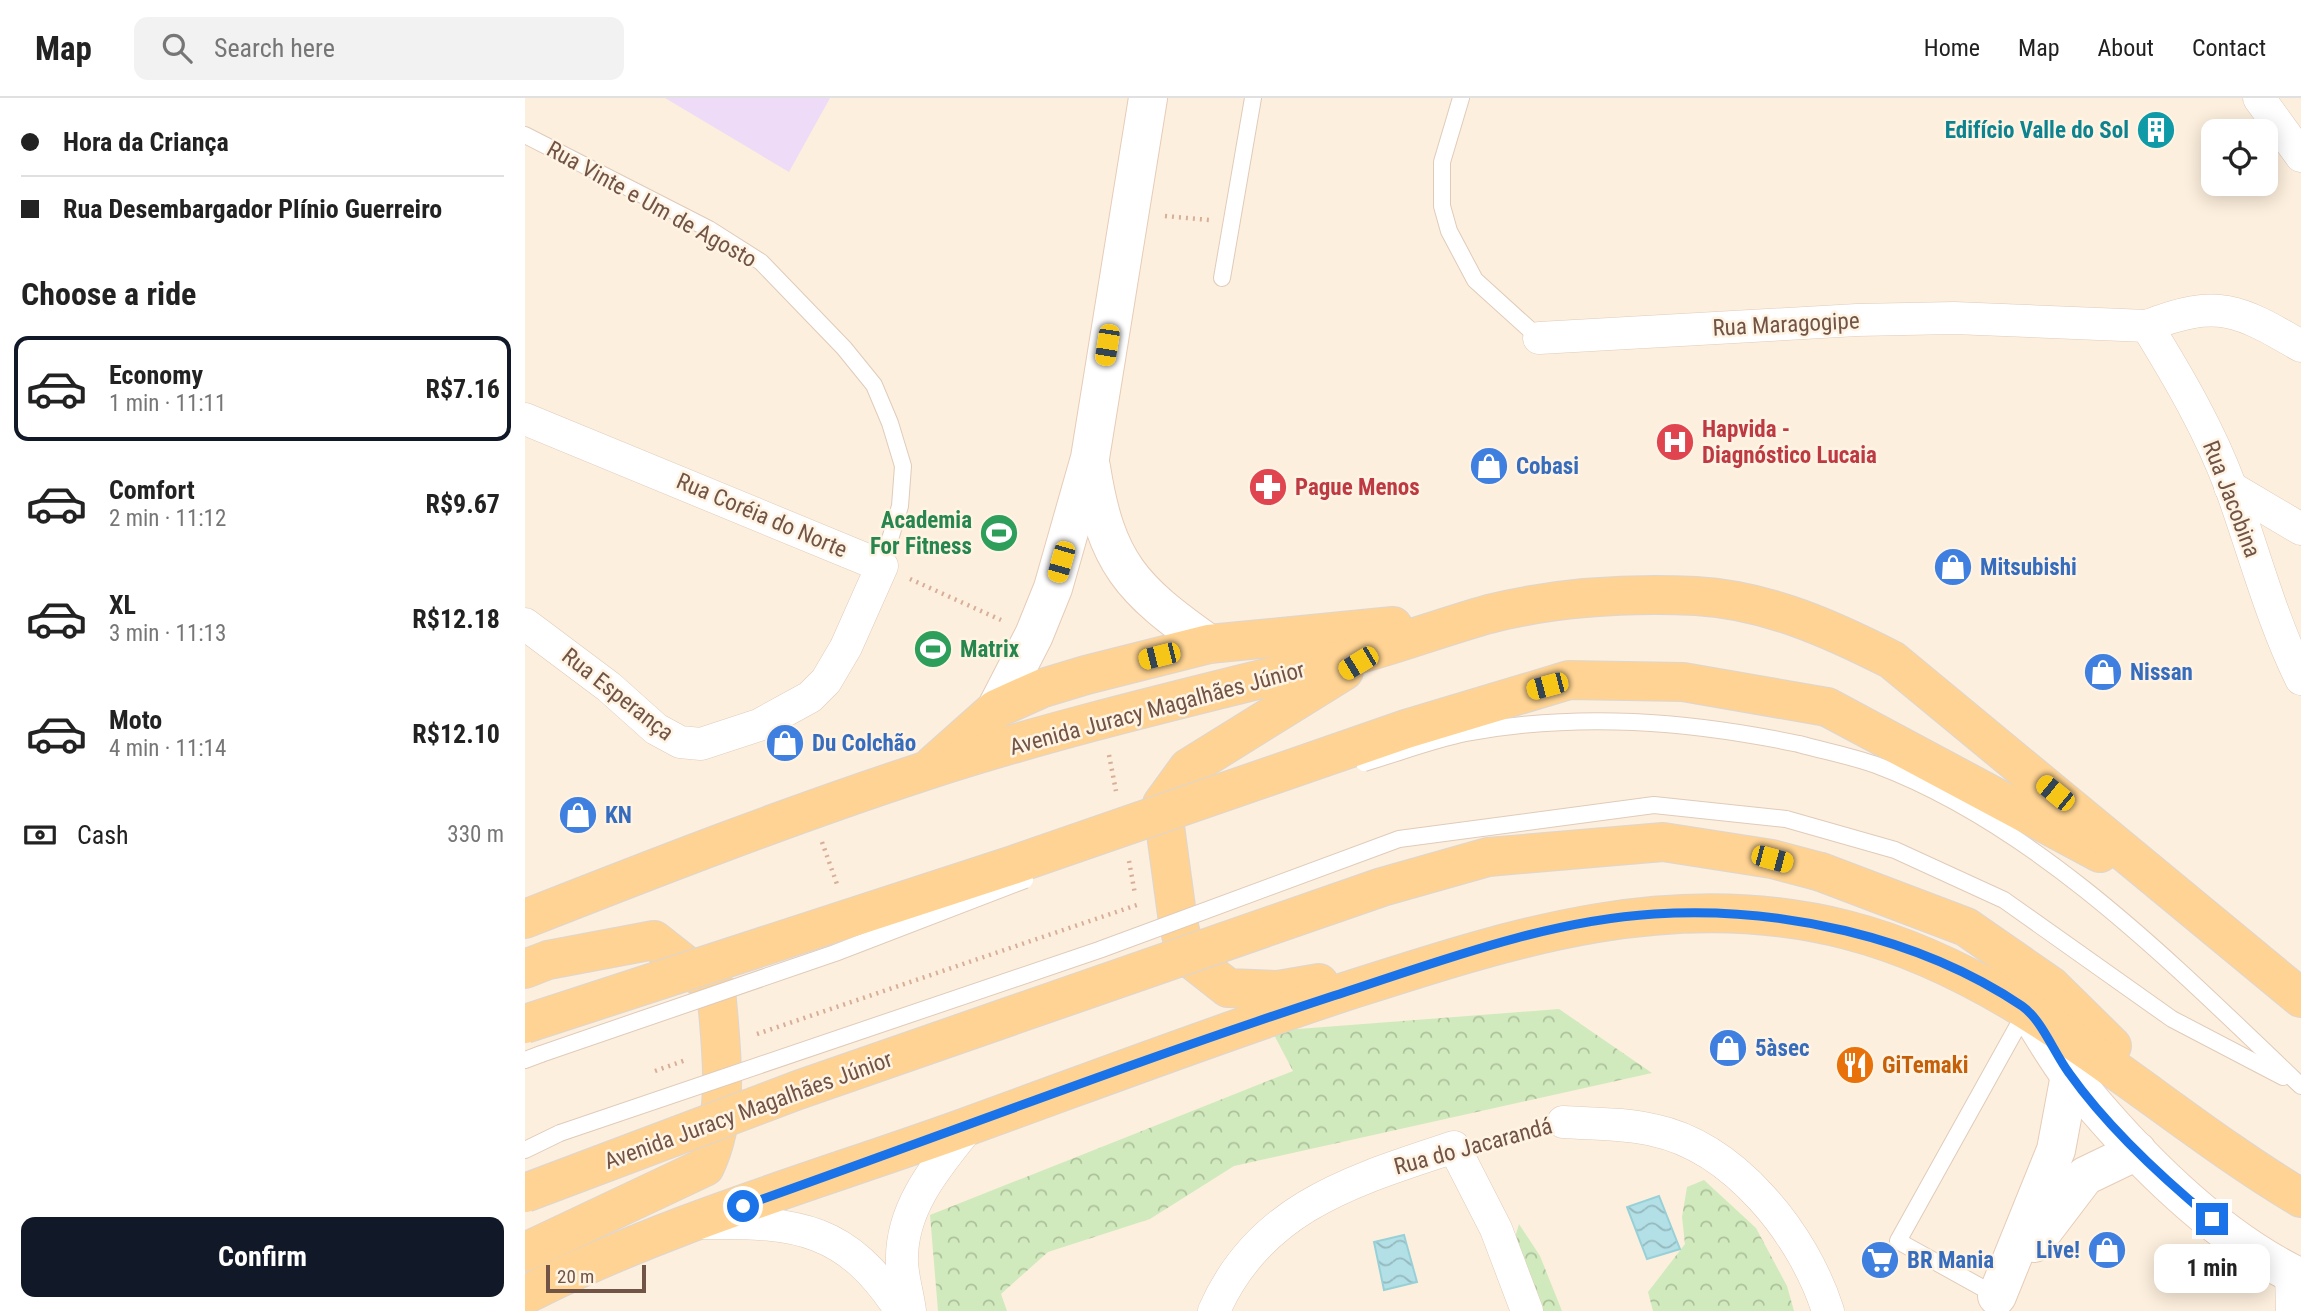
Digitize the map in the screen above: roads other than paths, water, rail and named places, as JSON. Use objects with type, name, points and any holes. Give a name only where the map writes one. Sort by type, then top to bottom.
[{"type":"main road","name":"Avenida Juracy Magalhães Júnior","points":[[529,915],[770,824],[926,771],[1129,712],[1379,650],[1489,614],[1542,603],[1596,597],[1698,596],[1763,606],[1829,628],[1892,660],[2301,998]]},
{"type":"main road","points":[[926,771],[996,709],[1043,688],[1086,675],[1209,644],[1489,614]]},
{"type":"main road","points":[[1379,650],[1188,768],[1163,804],[1169,862],[1186,955],[1228,988],[1278,990],[1418,968]]},
{"type":"main road","name":"Avenida Juracy Magalhães Júnior","points":[[525,1024],[1013,864],[1406,729],[1569,680],[1683,682],[1827,707],[2176,894]]},
{"type":"main road","name":"Avenida Juracy Magalhães Júnior","points":[[525,1193],[797,1090],[1382,887],[1488,857],[1663,842],[1772,859],[1821,872],[1966,927],[2051,986],[2106,1040],[2163,1104]]},
{"type":"main road","name":"Avenida Juracy Magalhães Júnior","points":[[525,1295],[585,1264],[693,1223],[1282,1012],[1541,932],[1602,920],[1654,914],[1707,913],[1780,918],[1847,930],[1947,967],[2027,1009],[2258,1172],[2301,1198]]},
{"type":"main road","points":[[525,969],[548,960],[655,940],[716,989],[721,1048],[721,1123],[705,1167],[525,1252]]},
{"type":"street","points":[[996,709],[1034,635],[1053,588],[1090,458],[1148,98]]},
{"type":"street","points":[[2259,98],[2301,156]]},
{"type":"street","name":"Rua Maragogipe","points":[[1539,338],[1954,317],[2147,326],[2176,315],[2207,310],[2243,314],[2301,346]]},
{"type":"street","name":"Rua Jacobina","points":[[2147,326],[2198,415],[2230,486],[2279,629],[2301,679]]},
{"type":"street","name":"Rua Coréia do Norte","points":[[525,419],[882,566]]},
{"type":"street","points":[[1090,458],[1105,535],[1119,560],[1139,589],[1163,612],[1209,644]]},
{"type":"street","points":[[2230,486],[2301,529]]},
{"type":"street","name":"Rua Esperança","points":[[525,624],[609,687],[656,729],[680,742],[701,744],[759,725],[810,698],[825,681],[846,647],[882,566]]},
{"type":"street","points":[[2027,1009],[2070,1075],[2137,1151],[2173,1187],[2212,1219],[2296,1275],[2292,1311]]},
{"type":"street","points":[[1992,1303],[2056,1150],[2070,1075]]},
{"type":"street","name":"Rua do Jacarandá","points":[[1563,1122],[1655,1130],[1700,1148],[1745,1181],[1784,1223],[1817,1277],[1828,1311]]},
{"type":"street","points":[[910,1311],[902,1264],[904,1237],[927,1178],[969,1126]]},
{"type":"street","name":"Rua do Jacarandá","points":[[1214,1311],[1237,1271],[1261,1240],[1299,1209],[1352,1181],[1454,1147],[1496,1229],[1527,1311]]},
{"type":"street","points":[[1992,1303],[2085,1176],[2137,1151]]},
{"type":"street","points":[[693,1223],[753,1222],[823,1235],[853,1252],[879,1277],[901,1311]]},
{"type":"lane","points":[[1222,278],[1254,98]]},
{"type":"lane","name":"Rua Maragogipe","points":[[1461,98],[1442,162],[1442,206],[1449,231],[1475,280],[1539,338]]},
{"type":"lane","name":"Rua Vinte e Um de Agosto","points":[[525,135],[709,229],[761,262],[874,385],[890,423],[903,466],[900,506],[882,566]]},
{"type":"lane","points":[[1345,769],[1465,734],[1562,721],[1619,719],[1741,732],[1799,744],[1876,765],[1936,793],[2002,831],[2083,889],[2175,966],[2301,1087]]},
{"type":"lane","points":[[1104,851],[1293,786]]},
{"type":"lane","points":[[525,1150],[561,1133],[1098,950],[1399,839],[1654,805],[1786,819],[1895,850],[2004,901],[2172,1019],[2301,1087]]},
{"type":"lane","points":[[525,1060],[835,953],[1041,874]]},
{"type":"lane","points":[[1992,1303],[1898,1241],[2027,1009]]},
{"type":"water","points":[[1659,1196],[1680,1249],[1647,1259],[1627,1207]]},
{"type":"water","points":[[1404,1235],[1417,1282],[1384,1290],[1374,1242]]},
{"type":"place","name":"Edifício Valle do Sol","points":[[2156,130]]},
{"type":"place","name":"Hapvida - Diagnóstico Lucaia","points":[[1675,442]]},
{"type":"place","name":"Cobasi","points":[[1489,466]]},
{"type":"place","name":"Pague Menos","points":[[1268,487]]},
{"type":"place","name":"Academia For Fitness","points":[[999,533]]},
{"type":"place","name":"Mitsubishi","points":[[1953,567]]},
{"type":"place","name":"Matrix","points":[[933,649]]},
{"type":"place","name":"Nissan","points":[[2103,672]]},
{"type":"place","name":"Du Colchão","points":[[785,743]]},
{"type":"place","name":"KN","points":[[578,815]]},
{"type":"place","name":"5àsec","points":[[1728,1048]]},
{"type":"place","name":"GiTemaki","points":[[1855,1065]]},
{"type":"place","name":"Live!","points":[[2107,1250]]},
{"type":"place","name":"BR Mania","points":[[1880,1260]]}]
